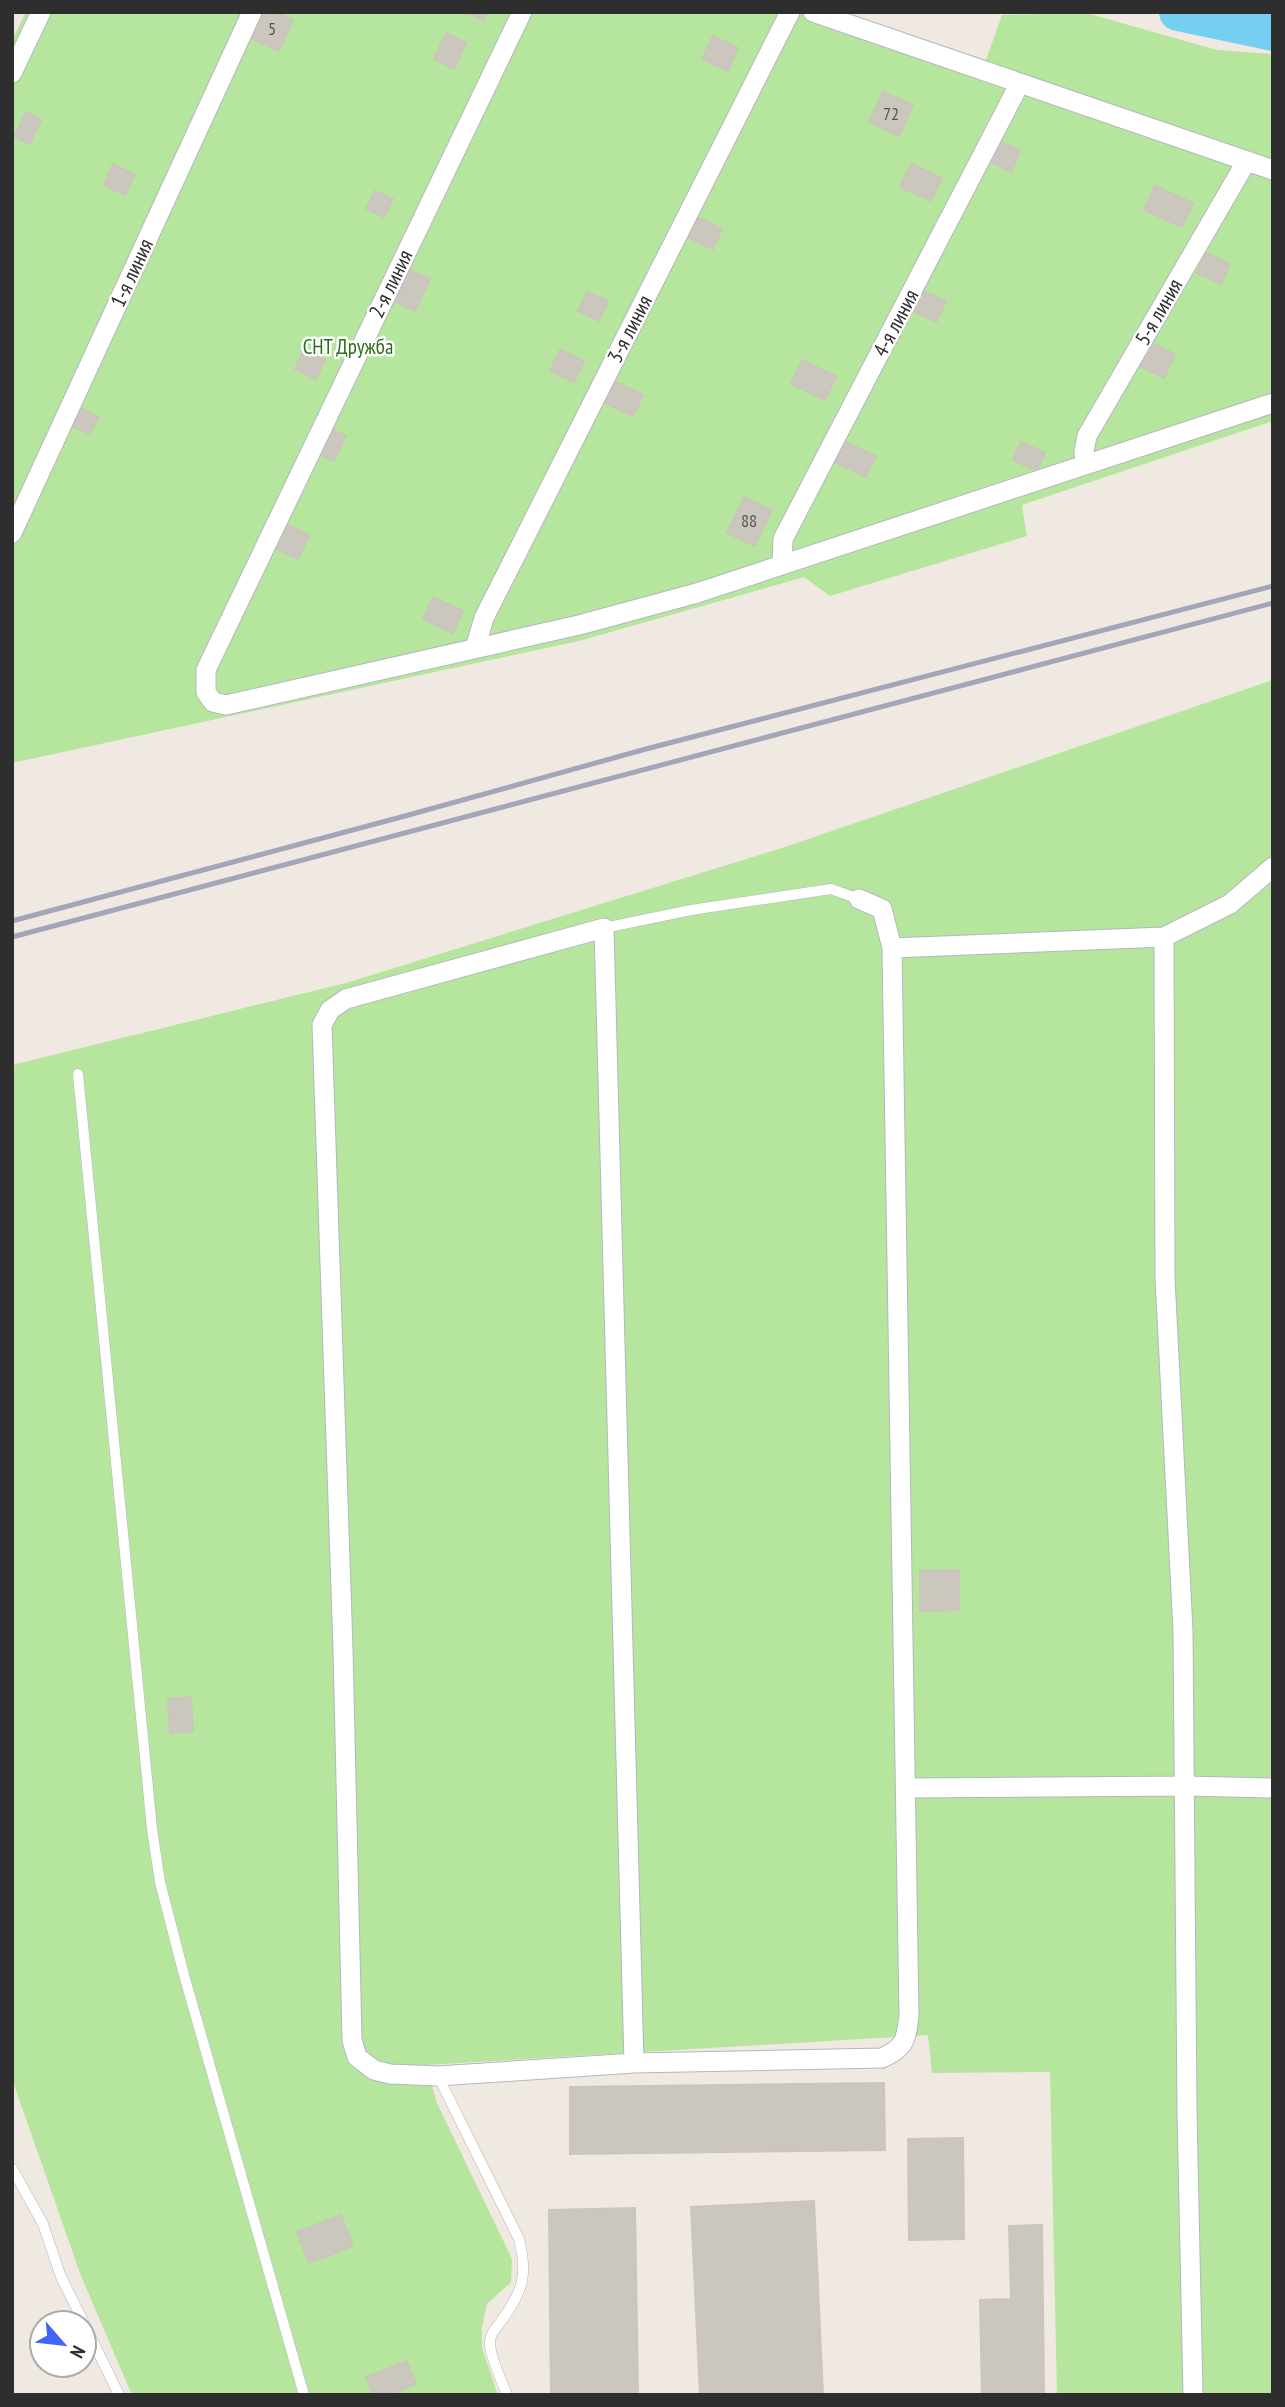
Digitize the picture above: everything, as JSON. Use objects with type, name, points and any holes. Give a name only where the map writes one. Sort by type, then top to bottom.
[{"type":"street","points":[[12,74],[41,12]]},
{"type":"street","name":"1-я линия","points":[[12,533],[252,12]]},
{"type":"street","name":"2-я линия","points":[[475,648],[226,705],[214,702],[206,692],[206,670],[522,12]]},
{"type":"street","name":"3-я линия","points":[[475,648],[484,618],[790,12]]},
{"type":"street","points":[[813,12],[1273,170]]},
{"type":"street","name":"4-я линия","points":[[782,565],[783,539],[1020,83]]},
{"type":"street","name":"5-я линия","points":[[1085,465],[1087,436],[1246,162]]},
{"type":"street","points":[[475,648],[579,625],[697,593],[1273,403]]},
{"type":"street","points":[[892,948],[1164,937],[1230,904],[1273,867]]},
{"type":"street","points":[[634,2063],[604,929],[345,999],[330,1010],[322,1025],[343,1649],[352,2040],[357,2057],[373,2070],[390,2074],[439,2076],[634,2063],[882,2058],[898,2051],[906,2038],[909,2016],[892,948],[882,909],[859,899]]},
{"type":"street","points":[[1164,937],[1165,1278],[1183,1631],[1187,2111],[1193,2395]]},
{"type":"street","points":[[906,1788],[1273,1788]]},
{"type":"lane","points":[[604,929],[691,910],[831,889],[859,899]]},
{"type":"lane","points":[[78,1074],[150,1815],[160,1882],[304,2395]]},
{"type":"lane","points":[[439,2076],[519,2239],[524,2261],[522,2285],[514,2304],[490,2336],[489,2346],[508,2395]]},
{"type":"lane","points":[[12,2168],[43,2224],[61,2277],[77,2309]]},
{"type":"lane","points":[[98,2352],[119,2395]]},
{"type":"green space","name":"СНТ Дружба","points":[[26,12],[844,12],[986,60],[1002,15],[1086,13],[1217,50],[1273,54],[1273,421],[1022,505],[1027,536],[830,596],[804,577],[579,641],[12,763],[12,40]]},
{"type":"green space","points":[[1273,680],[1273,2395],[1057,2395],[1050,2072],[932,2073],[928,2035],[426,2065],[437,2103],[512,2259],[511,2282],[487,2304],[482,2327],[482,2348],[498,2395],[132,2395],[98,2316],[98,2309],[95,2309],[81,2276],[12,2079],[12,1065],[346,983],[782,848]]},
{"type":"building","points":[[262,12],[276,12],[293,20],[279,51],[250,38]]},
{"type":"building","points":[[466,12],[486,12],[483,20]]},
{"type":"building","points":[[446,33],[466,43],[454,69],[434,59]]},
{"type":"building","points":[[713,36],[738,48],[728,71],[702,59]]},
{"type":"building","points":[[883,92],[913,105],[899,136],[869,122]]},
{"type":"building","points":[[26,112],[41,120],[29,144],[14,137]]},
{"type":"building","points":[[995,139],[1020,151],[1011,172],[986,159]]},
{"type":"building","points":[[113,164],[135,175],[125,195],[104,185]]},
{"type":"building","points":[[911,164],[942,178],[931,201],[900,187]]},
{"type":"building","points":[[1155,186],[1193,203],[1182,227],[1144,210]]},
{"type":"building","points":[[375,191],[393,199],[384,217],[366,209]]},
{"type":"building","points":[[695,216],[722,229],[713,249],[685,236]]},
{"type":"building","points":[[1206,253],[1230,264],[1221,284],[1197,273]]},
{"type":"building","points":[[403,267],[430,279],[415,311],[388,298]]},
{"type":"building","points":[[919,289],[946,301],[936,322],[910,310]]},
{"type":"building","points":[[587,292],[608,301],[599,321],[578,311]]},
{"type":"building","points":[[1149,342],[1175,354],[1164,378],[1138,365]]},
{"type":"building","points":[[304,349],[325,359],[316,379],[295,369]]},
{"type":"building","points":[[560,350],[584,361],[574,382],[550,371]]},
{"type":"building","points":[[802,360],[836,376],[825,400],[791,384]]},
{"type":"building","points":[[611,380],[643,395],[633,416],[601,401]]},
{"type":"building","points":[[75,406],[98,417],[90,434],[67,424]]},
{"type":"building","points":[[325,426],[346,436],[334,461],[313,451]]},
{"type":"building","points":[[839,439],[876,456],[866,477],[829,459]]},
{"type":"building","points":[[1021,442],[1045,453],[1037,471],[1013,460]]},
{"type":"building","points":[[744,497],[772,510],[755,546],[727,533]]},
{"type":"building","points":[[280,521],[309,535],[298,559],[269,545]]},
{"type":"building","points":[[433,597],[463,611],[453,633],[423,619]]},
{"type":"building","points":[[959,1570],[959,1610],[920,1611],[920,1571]]},
{"type":"building","points":[[191,1697],[193,1732],[170,1733],[168,1699]]},
{"type":"building","points":[[884,2083],[885,2150],[570,2154],[570,2087]]},
{"type":"building","points":[[963,2138],[964,2239],[909,2240],[908,2139]]},
{"type":"building","points":[[814,2201],[823,2395],[700,2395],[691,2207]]},
{"type":"building","points":[[635,2208],[638,2395],[551,2395],[549,2210]]},
{"type":"building","points":[[341,2215],[353,2246],[309,2263],[297,2232]]},
{"type":"building","points":[[1042,2225],[1044,2395],[982,2395],[980,2300],[1011,2299],[1009,2226]]},
{"type":"building","points":[[407,2361],[416,2384],[388,2395],[373,2395],[366,2377]]},
{"type":"waterway","points":[[1178,12],[1273,32]]},
{"type":"railway","points":[[12,921],[646,749],[1273,586]]},
{"type":"railway","points":[[12,937],[1273,603]]}]
